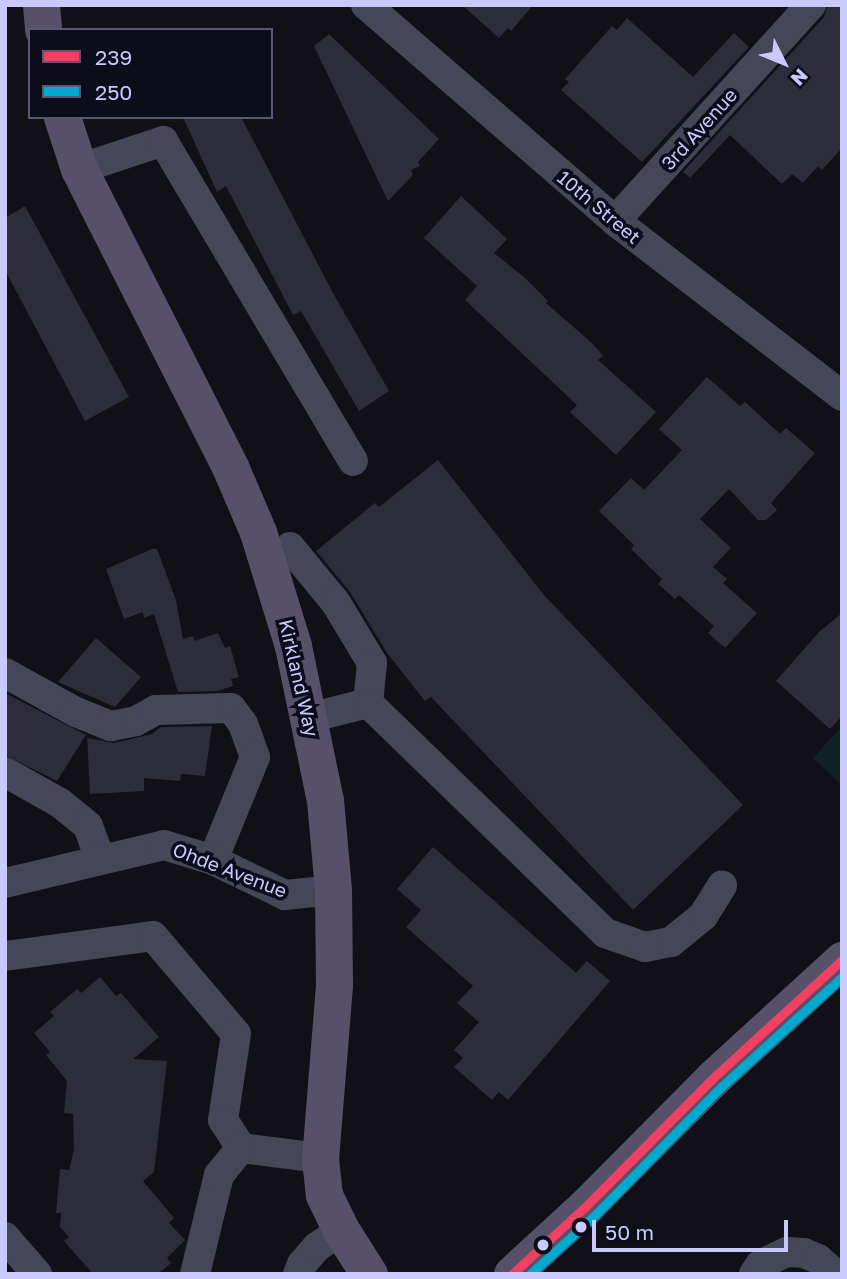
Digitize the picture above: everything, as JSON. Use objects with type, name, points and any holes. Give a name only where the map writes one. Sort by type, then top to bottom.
[{"type":"main road","points":[[41,5],[44,28]]},
{"type":"main road","name":"Kirkland Way","points":[[63,119],[79,169],[231,469],[253,519],[293,646],[325,800],[333,890],[334,985],[320,1158],[324,1195],[341,1230],[369,1274]]},
{"type":"main road","points":[[512,1274],[586,1206],[713,1078],[842,960]]},
{"type":"street","name":"10th Street","points":[[366,5],[615,221],[842,396]]},
{"type":"street","name":"3rd Avenue","points":[[615,221],[811,5]]},
{"type":"street","points":[[79,169],[163,141],[352,461]]},
{"type":"street","points":[[290,547],[336,603],[372,663],[368,703]]},
{"type":"street","points":[[5,673],[76,712],[111,726],[136,721],[156,710],[231,708],[243,724],[255,757],[213,860]]},
{"type":"street","points":[[309,718],[368,703]]},
{"type":"street","points":[[368,703],[605,933],[645,947],[671,942],[702,916],[722,886]]},
{"type":"street","points":[[5,772],[60,803],[88,826],[100,859]]},
{"type":"street","name":"Ohde Avenue","points":[[5,883],[164,845],[213,860],[285,895],[333,890]]},
{"type":"street","points":[[5,956],[153,936],[236,1034],[223,1120],[242,1148],[320,1158]]},
{"type":"street","points":[[195,1274],[219,1175],[242,1148]]},
{"type":"street","points":[[299,1274],[302,1264],[317,1247],[341,1230]]},
{"type":"street","points":[[5,1237],[37,1274]]},
{"type":"street","points":[[757,1270],[788,1252],[804,1253],[818,1259],[835,1274]]},
{"type":"shaded area","points":[[842,726],[842,786],[813,758]]},
{"type":"building","points":[[462,5],[533,5],[511,31],[508,28],[499,38]]},
{"type":"building","points":[[828,5],[842,5],[842,148],[822,170],[818,166],[803,183],[792,174],[782,184],[730,135],[690,178],[683,172],[824,17]]},
{"type":"building","points":[[627,18],[693,77],[734,33],[749,47],[642,162],[561,90],[569,82],[565,79],[612,26],[617,30]]},
{"type":"building","points":[[329,34],[439,139],[418,162],[420,166],[411,170],[413,175],[388,201],[314,46]]},
{"type":"building","points":[[184,119],[242,119],[333,293],[389,391],[359,411],[301,311],[293,315],[226,186],[217,192]]},
{"type":"building","points":[[461,196],[507,239],[494,253],[524,277],[548,301],[546,303],[593,344],[603,356],[598,360],[656,412],[616,455],[570,412],[577,405],[465,300],[477,286],[424,238]]},
{"type":"building","points":[[25,206],[129,397],[85,421],[5,270],[5,218]]},
{"type":"building","points":[[707,377],[740,406],[745,402],[780,434],[786,428],[815,453],[771,503],[777,510],[766,520],[758,520],[729,489],[700,519],[731,548],[713,567],[727,579],[723,583],[757,613],[725,648],[708,633],[714,626],[679,595],[675,599],[658,584],[662,579],[631,549],[634,545],[599,511],[631,478],[644,490],[682,450],[659,429]]},
{"type":"building","points":[[438,460],[544,595],[743,805],[633,910],[431,697],[425,701],[387,653],[350,592],[316,551],[375,503],[379,507]]},
{"type":"building","points":[[157,549],[176,600],[183,639],[193,636],[194,641],[218,633],[225,648],[230,646],[239,677],[231,679],[233,686],[217,691],[178,692],[154,614],[144,618],[143,612],[124,619],[106,569]]},
{"type":"building","points":[[842,613],[842,716],[830,729],[776,681],[819,632]]},
{"type":"building","points":[[96,638],[141,677],[115,707],[58,682]]},
{"type":"building","points":[[5,693],[86,735],[57,781],[5,755]]},
{"type":"building","points":[[212,726],[205,776],[181,774],[180,781],[144,778],[144,791],[90,794],[87,738],[114,743],[152,734],[161,727]]},
{"type":"building","points":[[433,847],[576,973],[587,961],[610,981],[508,1100],[499,1092],[492,1100],[454,1067],[463,1058],[454,1050],[479,1022],[457,1003],[473,986],[406,927],[421,910],[397,889]]},
{"type":"building","points":[[100,977],[116,996],[121,993],[159,1037],[133,1059],[167,1061],[154,1172],[143,1181],[174,1218],[169,1223],[185,1240],[167,1258],[171,1263],[158,1274],[93,1274],[64,1241],[69,1237],[60,1227],[61,1213],[56,1213],[60,1169],[69,1170],[74,1149],[73,1114],[64,1113],[67,1081],[46,1055],[50,1052],[34,1033],[54,1016],[50,1012],[77,989],[81,993]]},
{"type":"transit line","name":"239","points":[[512,1274],[586,1206],[713,1078],[842,960]]},
{"type":"transit line","name":"250","points":[[530,1274],[595,1215],[721,1087],[842,977]]}]
